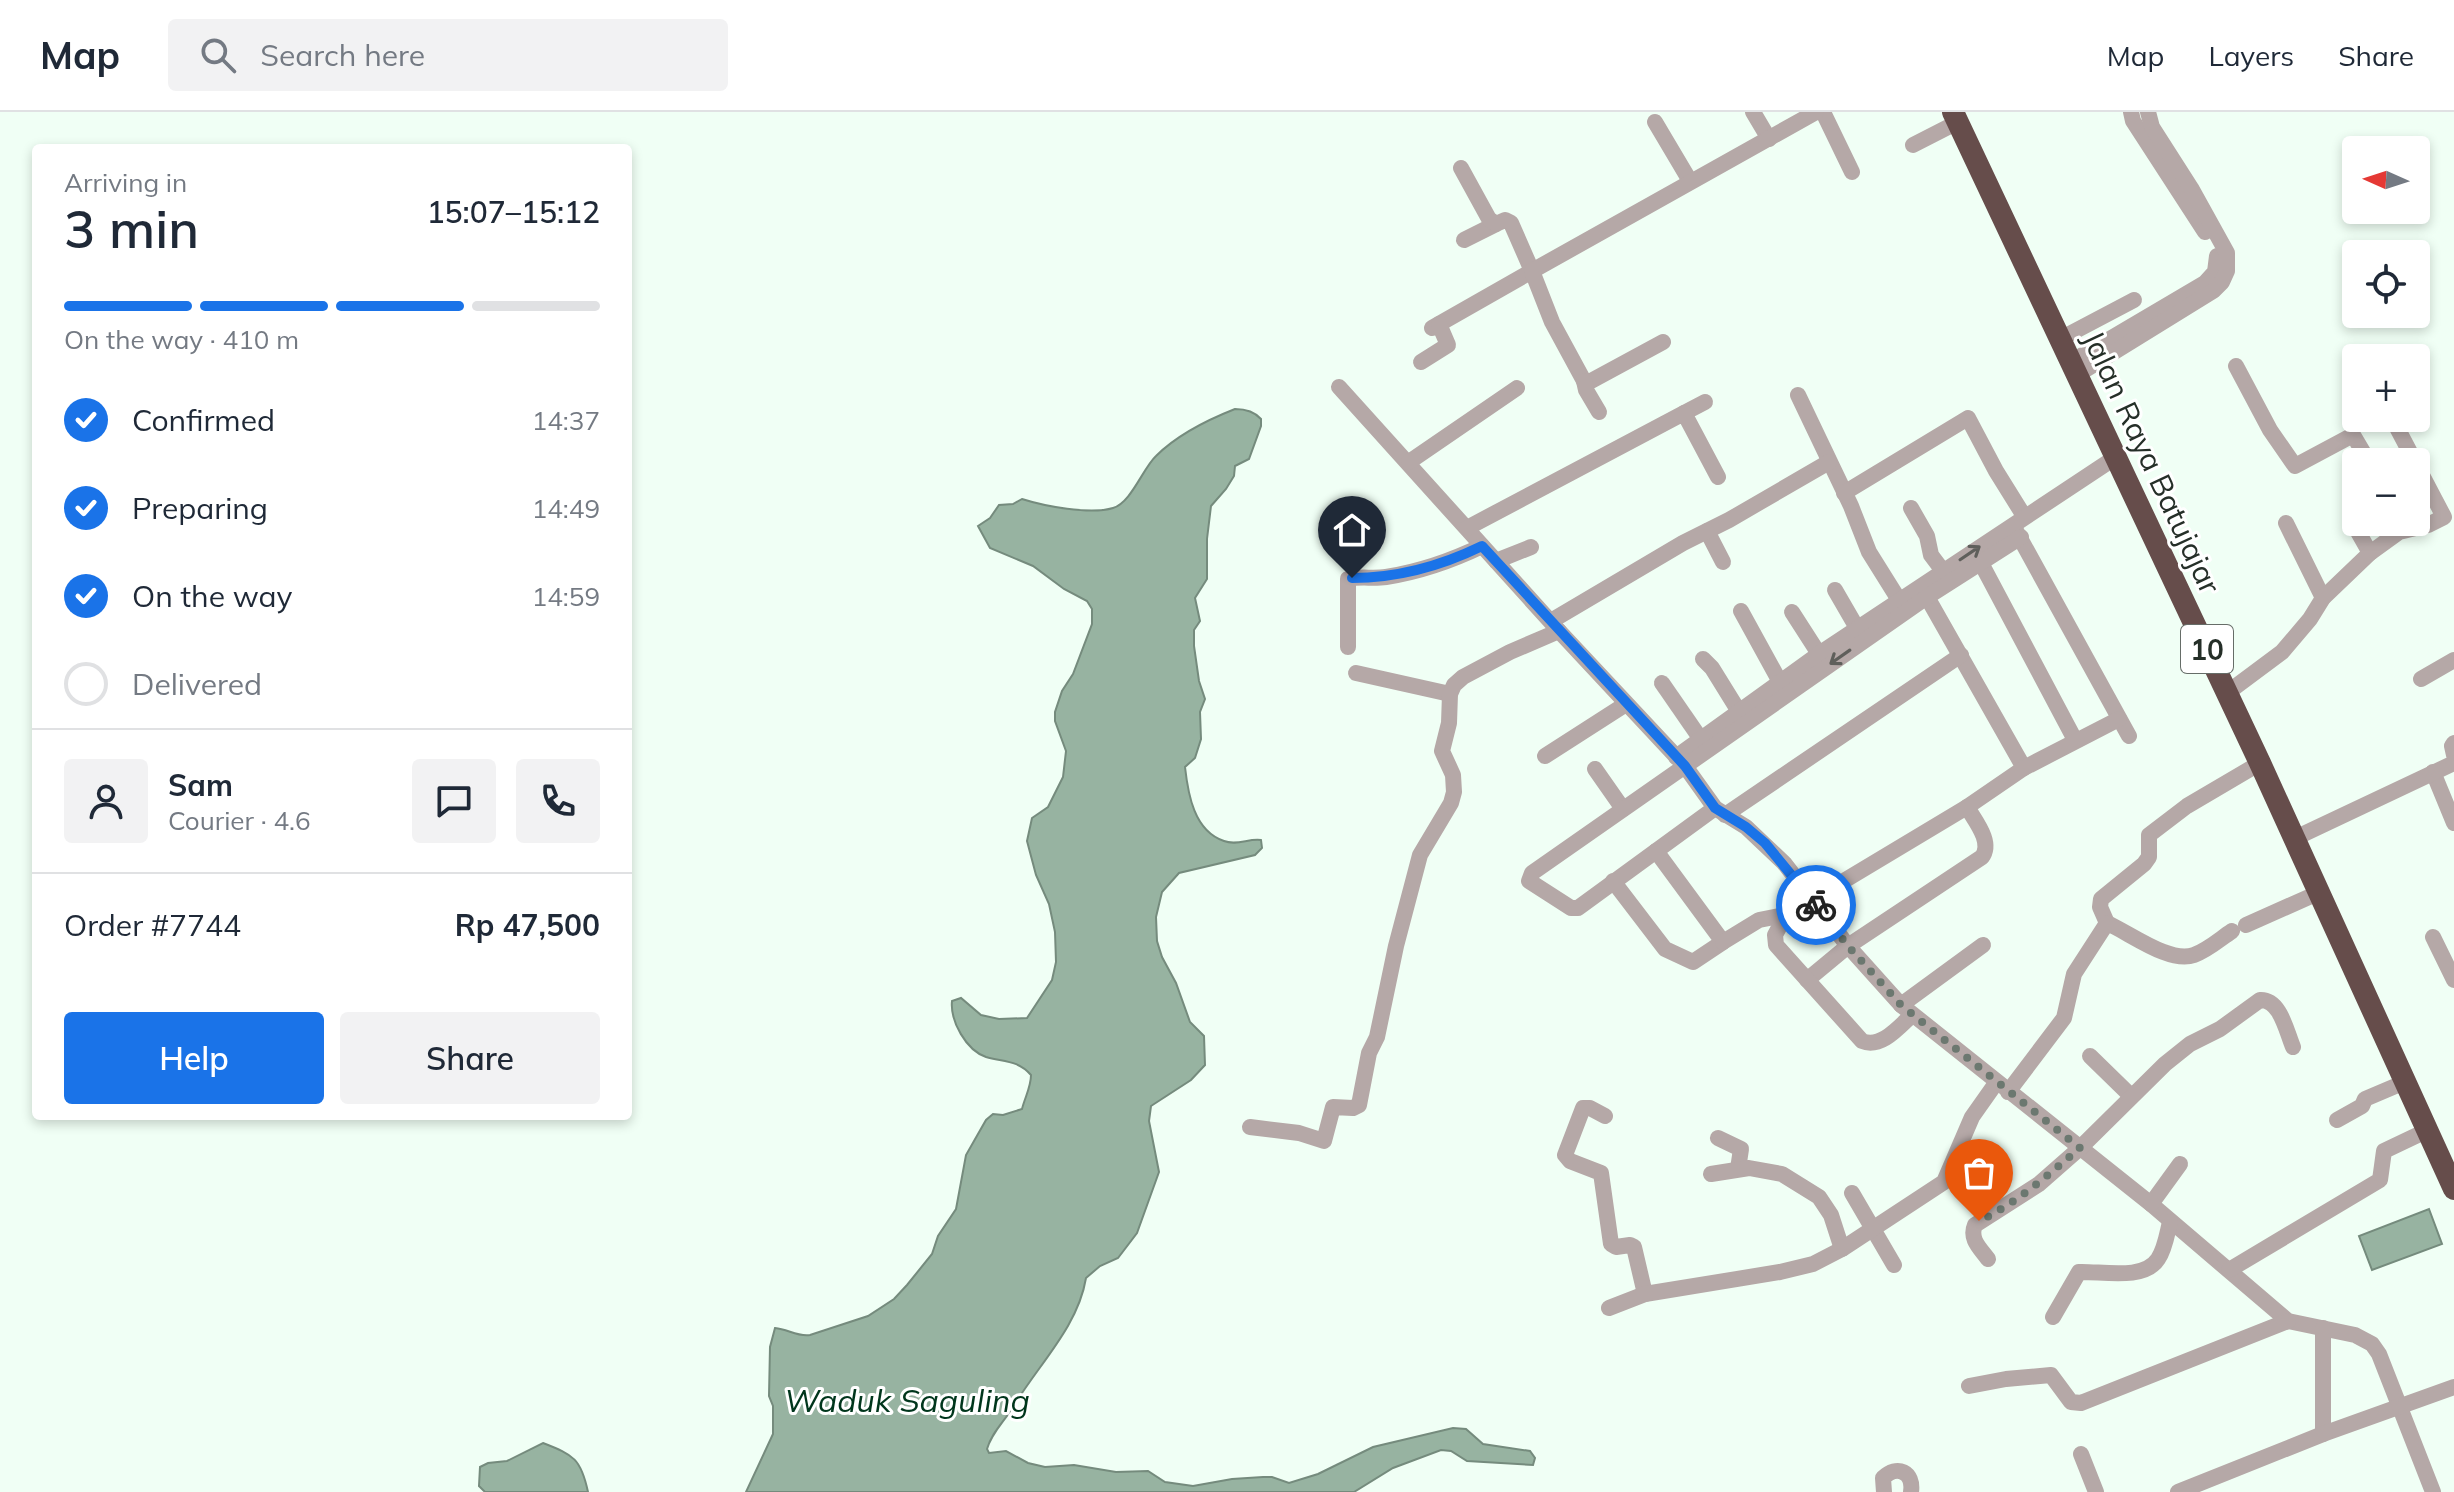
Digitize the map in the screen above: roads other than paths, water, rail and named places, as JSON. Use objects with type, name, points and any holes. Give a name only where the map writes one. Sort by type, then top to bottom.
[{"type":"highway","name":"Jalan Raya Batujajar","points":[[1956,117],[2260,763],[2454,1189]]},
{"type":"street","points":[[1753,112],[1769,139]]},
{"type":"street","points":[[1421,362],[1448,345],[1436,326],[1816,112]]},
{"type":"street","points":[[1823,112],[1852,172]]},
{"type":"street","points":[[2074,369],[2205,283],[2215,272],[2217,256],[2208,237],[2133,121],[2131,112]]},
{"type":"street","points":[[2074,369],[2213,291],[2227,271],[2227,253],[2152,127],[2148,112]]},
{"type":"street","points":[[1913,145],[1956,117]]},
{"type":"street","points":[[1655,122],[1690,181]]},
{"type":"street","points":[[1461,168],[1489,219],[1496,224]]},
{"type":"street","points":[[1464,240],[1505,220],[1511,223],[1552,322],[1599,412]]},
{"type":"street","points":[[2060,339],[2134,300]]},
{"type":"street","points":[[1584,381],[1591,381],[1663,342]]},
{"type":"street","points":[[2236,366],[2270,430],[2295,466],[2353,435],[2361,448]]},
{"type":"street","points":[[1339,387],[1680,762],[1720,811],[1765,843],[1848,946],[1907,1010],[2151,1204],[2288,1321],[2355,1335],[2372,1344],[2379,1354],[2433,1492]]},
{"type":"street","points":[[1409,462],[1517,388]]},
{"type":"street","points":[[1798,395],[1869,552],[1899,600]]},
{"type":"street","points":[[1467,528],[1705,402]]},
{"type":"street","points":[[1684,413],[1718,477]]},
{"type":"street","points":[[1844,493],[1969,418],[2019,526],[2129,736]]},
{"type":"street","points":[[1680,762],[1700,738],[1738,710],[1943,571],[2019,526],[2116,457]]},
{"type":"street","points":[[1250,1127],[1299,1133],[1324,1141],[1333,1107],[1353,1108],[1359,1105],[1369,1053],[1377,1037],[1396,946],[1420,855],[1451,803],[1454,792],[1453,775],[1442,751],[1454,685],[1555,626],[1683,543],[1829,462]]},
{"type":"street","points":[[2430,488],[2445,515],[2430,524]]},
{"type":"street","points":[[1911,508],[1927,536],[1931,555],[1943,571]]},
{"type":"street","points":[[2286,523],[2323,598]]},
{"type":"street","points":[[1961,655],[1656,851],[1575,909],[1531,884],[1529,878],[1532,873],[1623,809],[1680,762],[1981,563],[2019,526]]},
{"type":"street","points":[[1707,531],[1723,562]]},
{"type":"street","points":[[2360,536],[2370,553]]},
{"type":"street","points":[[2227,693],[2282,652],[2323,598],[2390,536]]},
{"type":"street","points":[[1348,647],[1348,579],[1384,578],[1405,573],[1462,556],[1482,546]]},
{"type":"street","points":[[1496,561],[1531,547]]},
{"type":"street","points":[[1981,563],[2075,740]]},
{"type":"street","points":[[1835,590],[1857,628]]},
{"type":"street","points":[[1927,597],[2024,768]]},
{"type":"street","points":[[1741,611],[1780,682]]},
{"type":"street","points":[[1792,612],[1819,654]]},
{"type":"street","points":[[1703,659],[1738,710]]},
{"type":"street","points":[[2421,679],[2454,660]]},
{"type":"street","points":[[1356,673],[1450,694]]},
{"type":"street","points":[[1662,683],[1700,738]]},
{"type":"street","points":[[1545,756],[1626,704]]},
{"type":"street","points":[[1983,945],[1907,1010],[1879,1042],[1866,1043],[1774,940],[1782,922],[1812,900],[1967,807],[2024,768],[2119,719]]},
{"type":"street","points":[[2454,743],[2454,755]]},
{"type":"street","points":[[2260,763],[2187,806],[2149,835],[2150,851],[2144,864],[2101,899],[2100,907],[2107,923],[2179,957],[2201,952],[2239,928],[2318,893]]},
{"type":"street","points":[[2293,839],[2454,763]]},
{"type":"street","points":[[1595,769],[1623,809]]},
{"type":"street","points":[[2433,772],[2454,823]]},
{"type":"street","points":[[1807,980],[1848,946],[1982,857],[1987,843],[1967,807]]},
{"type":"street","points":[[1656,851],[1723,942]]},
{"type":"street","points":[[1613,881],[1670,953],[1693,962],[1759,920],[1794,913]]},
{"type":"street","points":[[1609,1308],[1645,1294],[1813,1264],[1874,1229],[1944,1182],[1972,1117],[2064,1018],[2074,974],[2107,923]]},
{"type":"street","points":[[2433,937],[2454,978]]},
{"type":"street","points":[[1988,1259],[1974,1241],[1972,1232],[1975,1225],[2039,1184],[2190,1044],[2220,1029],[2260,1000],[2270,1000],[2275,1004],[2293,1047]]},
{"type":"street","points":[[2090,1056],[2131,1096]]},
{"type":"street","points":[[2337,1120],[2362,1106],[2365,1099],[2405,1082]]},
{"type":"street","points":[[1605,1116],[1583,1108],[1565,1155],[1570,1161],[1600,1172],[1611,1244],[1634,1247],[1645,1294]]},
{"type":"street","points":[[2229,1270],[2380,1180],[2384,1151],[2426,1131]]},
{"type":"street","points":[[1718,1138],[1741,1148],[1738,1169]]},
{"type":"street","points":[[2151,1204],[2180,1164]]},
{"type":"street","points":[[1711,1174],[1749,1168],[1782,1174],[1819,1197],[1831,1215],[1842,1249]]},
{"type":"street","points":[[1852,1193],[1894,1265]]},
{"type":"street","points":[[2053,1317],[2079,1272],[2135,1272],[2153,1264],[2165,1243],[2170,1222]]},
{"type":"street","points":[[1969,1386],[2051,1375],[2071,1402],[2081,1403],[2288,1321]]},
{"type":"street","points":[[2323,1328],[2323,1434]]},
{"type":"street","points":[[2178,1492],[2197,1488],[2323,1434],[2454,1387]]},
{"type":"street","points":[[2081,1454],[2096,1492]]},
{"type":"street","points":[[1884,1492],[1883,1478],[1890,1471],[1900,1470],[1908,1475],[1912,1483],[1911,1492]]},
{"type":"water","name":"Waduk Saguling","points":[[1235,409],[1255,414],[1261,419],[1261,426],[1249,459],[1235,466],[1234,476],[1211,506],[1207,579],[1195,598],[1200,621],[1194,630],[1199,681],[1205,699],[1200,712],[1201,739],[1195,758],[1185,767],[1194,810],[1206,829],[1229,842],[1261,840],[1262,848],[1255,855],[1179,873],[1162,892],[1156,917],[1157,941],[1190,1022],[1204,1036],[1205,1065],[1191,1080],[1151,1106],[1149,1121],[1159,1172],[1137,1233],[1118,1258],[1100,1266],[1086,1278],[1082,1296],[1066,1329],[995,1432],[987,1449],[989,1453],[1006,1451],[1028,1463],[1045,1467],[1074,1465],[1116,1472],[1148,1471],[1165,1482],[1193,1486],[1263,1477],[1289,1483],[1318,1474],[1373,1447],[1453,1428],[1466,1429],[1483,1444],[1530,1451],[1535,1458],[1533,1465],[1467,1461],[1451,1451],[1441,1450],[1393,1468],[1354,1492],[746,1492],[773,1434],[773,1406],[769,1396],[770,1347],[775,1328],[810,1335],[868,1316],[894,1299],[932,1254],[938,1236],[956,1209],[966,1155],[986,1120],[993,1114],[1003,1115],[1022,1109],[1030,1084],[1031,1075],[1021,1067],[986,1057],[972,1048],[957,1026],[952,1001],[961,998],[981,1015],[999,1019],[1027,1018],[1052,980],[1056,962],[1055,932],[1049,904],[1036,875],[1027,841],[1032,818],[1048,807],[1063,777],[1066,751],[1055,721],[1055,712],[1092,624],[1092,609],[1087,601],[1064,589],[1033,566],[990,548],[978,526],[990,518],[999,505],[1013,504],[1022,499],[1080,510],[1113,508],[1131,493],[1151,461],[1164,448],[1193,429]]},
{"type":"water","points":[[2429,1209],[2442,1244],[2372,1270],[2359,1236]]},
{"type":"water","points":[[543,1443],[569,1455],[579,1465],[588,1492],[485,1492],[479,1486],[480,1467],[507,1461]]}]
